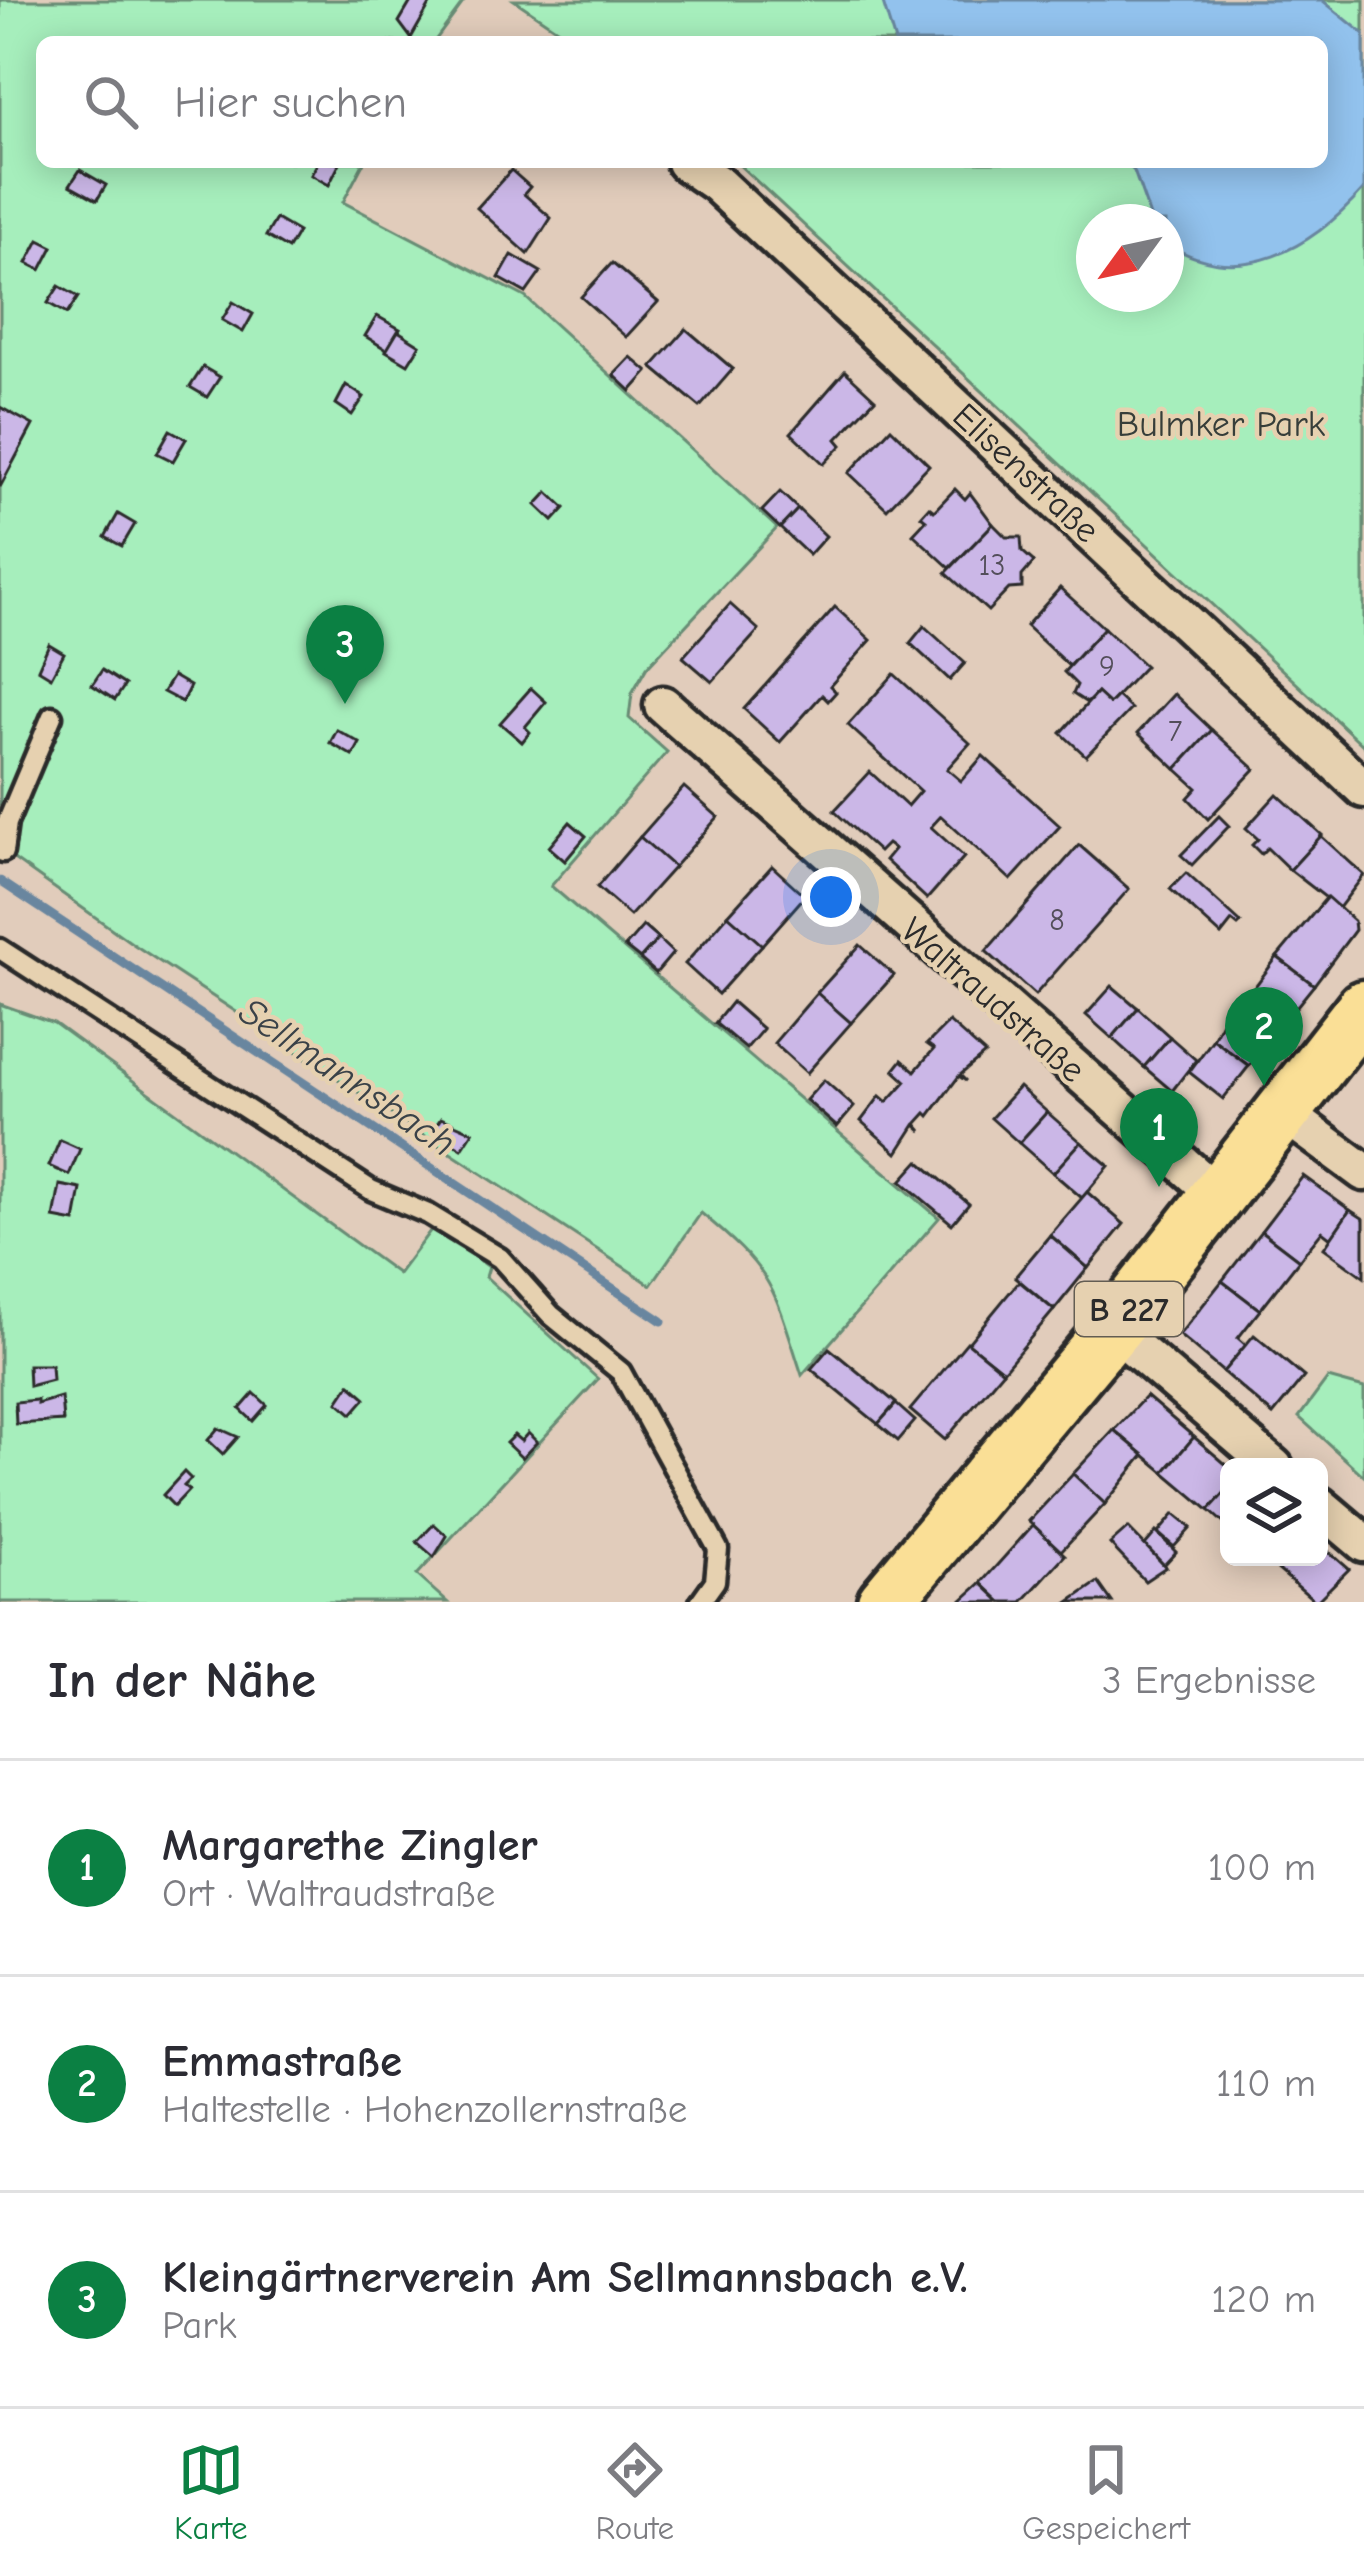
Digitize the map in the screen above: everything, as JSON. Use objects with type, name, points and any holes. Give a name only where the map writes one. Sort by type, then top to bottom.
[{"type":"main road","name":"B 227","points":[[885,1602],[1113,1329],[1364,1008]]},
{"type":"street","name":"Elisenstraße","points":[[694,168],[716,183],[1364,789]]},
{"type":"street","name":"Waltraudstraße","points":[[663,705],[1219,1196]]},
{"type":"street","points":[[1284,1113],[1364,1172]]},
{"type":"street","points":[[1113,1329],[1264,1458]]},
{"type":"street","points":[[1328,1513],[1364,1544]]},
{"type":"lane","points":[[3,852],[7,823],[52,716]]},
{"type":"lane","points":[[0,950],[370,1190],[428,1214],[500,1258],[551,1316],[621,1372],[664,1444],[718,1549],[716,1580],[700,1602]]},
{"type":"green space","points":[[0,0],[465,0],[438,36],[36,36],[36,168],[361,168],[343,202],[525,297],[777,528],[647,667],[632,693],[629,718],[667,752],[551,886],[939,1218],[802,1375],[768,1284],[744,1252],[701,1213],[651,1285],[133,944],[4,852],[0,857]]},
{"type":"green space","name":"Bulmker Park","points":[[514,0],[1364,0],[1364,746],[742,168],[1328,168],[1328,36],[567,36]]},
{"type":"green space","points":[[0,1004],[54,1023],[398,1274],[433,1227],[489,1267],[486,1277],[598,1379],[417,1575],[447,1602],[0,1602]]},
{"type":"green space","points":[[1328,1378],[1364,1388],[1364,1476],[1299,1417]]},
{"type":"water","points":[[882,0],[1322,0],[1364,34],[1364,189],[1298,245],[1247,263],[1221,263],[1184,252],[1184,204],[1146,204],[1131,168],[1328,168],[1328,36],[893,36]]},
{"type":"building","points":[[412,0],[431,3],[412,36],[399,22]]},
{"type":"building","points":[[315,168],[338,168],[329,185],[311,175]]},
{"type":"building","points":[[80,170],[106,185],[97,200],[70,185]]},
{"type":"building","points":[[511,170],[530,187],[524,194],[551,218],[528,254],[477,208]]},
{"type":"building","points":[[276,219],[298,232],[288,249],[266,236]]},
{"type":"building","points":[[39,240],[53,247],[41,270],[27,263]]},
{"type":"building","points":[[512,255],[541,272],[526,293],[499,278]]},
{"type":"building","points":[[612,263],[658,302],[626,337],[581,297]]},
{"type":"building","points":[[59,286],[78,297],[67,314],[48,303]]},
{"type":"building","points":[[233,302],[253,314],[243,332],[222,320]]},
{"type":"building","points":[[377,316],[400,329],[387,350],[365,336]]},
{"type":"building","points":[[686,329],[733,369],[700,407],[652,367]]},
{"type":"building","points":[[398,331],[420,345],[408,364],[386,351]]},
{"type":"building","points":[[631,357],[648,372],[631,391],[614,375]]},
{"type":"building","points":[[203,367],[220,377],[207,397],[190,387]]},
{"type":"building","points":[[845,371],[875,399],[837,439],[842,445],[824,464],[791,433]]},
{"type":"building","points":[[346,385],[364,397],[352,415],[336,404]]},
{"type":"building","points":[[0,407],[33,425],[0,487]]},
{"type":"building","points":[[891,428],[929,465],[887,509],[849,473]]},
{"type":"building","points":[[170,430],[186,439],[173,461],[157,453]]},
{"type":"building","points":[[955,489],[965,499],[970,493],[993,524],[950,568],[913,534],[926,520],[921,516],[929,507],[934,511]]},
{"type":"building","points":[[548,492],[565,508],[553,521],[536,505]]},
{"type":"building","points":[[780,492],[798,509],[780,528],[762,511]]},
{"type":"building","points":[[798,509],[826,536],[809,555],[780,528]]},
{"type":"building","points":[[118,514],[135,524],[122,546],[105,537]]},
{"type":"building","points":[[993,524],[1006,537],[1021,537],[1022,551],[1034,562],[1022,576],[1022,588],[1009,589],[988,611],[946,573]]},
{"type":"building","points":[[1060,588],[1104,628],[1069,666],[1026,626]]},
{"type":"building","points":[[730,604],[759,630],[712,682],[683,657]]},
{"type":"building","points":[[835,607],[871,640],[830,686],[836,692],[828,701],[822,695],[780,742],[744,709]]},
{"type":"building","points":[[924,626],[965,663],[950,680],[910,643]]},
{"type":"building","points":[[1104,628],[1145,666],[1109,704],[1097,693],[1087,703],[1073,694],[1077,685],[1064,672]]},
{"type":"building","points":[[49,644],[64,653],[51,677],[38,669]]},
{"type":"building","points":[[102,670],[125,685],[115,700],[92,685]]},
{"type":"building","points":[[894,674],[970,743],[947,769],[961,781],[983,756],[1060,826],[1011,880],[941,816],[931,827],[964,857],[927,899],[885,860],[894,849],[887,844],[879,852],[834,811],[870,772],[907,806],[920,791],[848,725]]},
{"type":"building","points":[[173,676],[190,686],[182,702],[163,692]]},
{"type":"building","points":[[531,688],[546,702],[525,727],[530,732],[522,742],[500,723]]},
{"type":"building","points":[[1097,693],[1109,704],[1117,696],[1131,709],[1086,756],[1061,733]]},
{"type":"building","points":[[1174,694],[1212,730],[1176,769],[1138,733]]},
{"type":"building","points":[[337,730],[360,743],[353,756],[330,743]]},
{"type":"building","points":[[1212,730],[1255,769],[1208,819],[1188,798],[1197,788],[1176,769]]},
{"type":"building","points":[[684,787],[718,817],[674,867],[640,837]]},
{"type":"building","points":[[1277,794],[1322,835],[1290,870],[1267,848],[1261,854],[1252,845],[1258,839],[1246,828]]},
{"type":"building","points":[[1219,816],[1229,826],[1192,865],[1181,855]]},
{"type":"building","points":[[570,822],[586,836],[565,861],[549,847]]},
{"type":"building","points":[[1321,836],[1364,875],[1339,908],[1290,870]]},
{"type":"building","points":[[640,837],[674,867],[630,916],[597,887]]},
{"type":"building","points":[[1079,845],[1129,889],[1035,995],[986,951]]},
{"type":"building","points":[[772,866],[805,896],[762,945],[728,915]]},
{"type":"building","points":[[1186,873],[1241,923],[1232,921],[1221,935],[1170,889]]},
{"type":"building","points":[[1327,897],[1354,921],[1355,930],[1314,985],[1277,957]]},
{"type":"building","points":[[728,915],[762,945],[718,994],[685,964]]},
{"type":"building","points":[[643,926],[658,939],[640,959],[625,947]]},
{"type":"building","points":[[658,939],[673,953],[656,973],[640,959]]},
{"type":"building","points":[[860,945],[894,975],[851,1023],[817,993]]},
{"type":"building","points":[[1277,957],[1314,985],[1276,1032],[1241,1005]]},
{"type":"building","points":[[1112,986],[1138,1008],[1112,1038],[1086,1015]]},
{"type":"building","points":[[817,993],[851,1023],[807,1073],[774,1043]]},
{"type":"building","points":[[732,1002],[763,1029],[746,1049],[715,1023]]},
{"type":"building","points":[[1241,1005],[1276,1032],[1249,1066],[1213,1039],[1226,1014],[1230,1018]]},
{"type":"building","points":[[1138,1008],[1170,1037],[1144,1067],[1112,1038]]},
{"type":"building","points":[[949,1022],[985,1054],[960,1075],[966,1081],[959,1076],[929,1116],[926,1113],[916,1124],[922,1131],[915,1125],[897,1153],[861,1121],[880,1096],[887,1102],[906,1081],[894,1070],[902,1060],[915,1071],[934,1049],[927,1044]]},
{"type":"building","points":[[1170,1037],[1196,1060],[1172,1091],[1144,1067]]},
{"type":"building","points":[[1213,1039],[1249,1066],[1223,1099],[1189,1072]]},
{"type":"building","points":[[824,1080],[854,1107],[837,1127],[806,1100]]},
{"type":"building","points":[[1019,1087],[1047,1112],[1019,1143],[991,1118]]},
{"type":"building","points":[[1047,1112],[1081,1142],[1053,1173],[1019,1143]]},
{"type":"building","points":[[441,1118],[473,1132],[462,1149],[433,1130]]},
{"type":"building","points":[[60,1140],[80,1149],[69,1175],[49,1166]]},
{"type":"building","points":[[1081,1142],[1109,1166],[1082,1198],[1053,1173]]},
{"type":"building","points":[[919,1161],[969,1204],[952,1224],[901,1181]]},
{"type":"building","points":[[1303,1176],[1350,1210],[1331,1238],[1322,1231],[1299,1260],[1261,1231]]},
{"type":"building","points":[[60,1185],[81,1189],[75,1222],[54,1218]]},
{"type":"building","points":[[1087,1192],[1124,1224],[1088,1268],[1050,1235]]},
{"type":"building","points":[[1350,1210],[1364,1219],[1364,1277],[1324,1248]]},
{"type":"building","points":[[1261,1231],[1299,1260],[1260,1310],[1222,1281]]},
{"type":"building","points":[[1050,1235],[1088,1268],[1054,1310],[1015,1277]]},
{"type":"building","points":[[1019,1281],[1054,1310],[1003,1371],[968,1343]]},
{"type":"building","points":[[1222,1281],[1260,1310],[1238,1338],[1246,1345],[1223,1372],[1179,1335]]},
{"type":"building","points":[[1254,1335],[1304,1377],[1273,1415],[1223,1372]]},
{"type":"building","points":[[967,1342],[1003,1371],[945,1440],[910,1410]]},
{"type":"building","points":[[829,1348],[896,1403],[878,1424],[811,1369]]},
{"type":"building","points":[[28,1365],[51,1365],[52,1380],[29,1386]]},
{"type":"building","points":[[350,1384],[366,1398],[352,1414],[338,1402]]},
{"type":"building","points":[[254,1393],[267,1405],[253,1421],[240,1409]]},
{"type":"building","points":[[1146,1396],[1194,1437],[1164,1472],[1114,1430]]},
{"type":"building","points":[[61,1397],[63,1421],[16,1424],[15,1402],[37,1400],[37,1404]]},
{"type":"building","points":[[896,1404],[915,1421],[898,1441],[878,1424]]},
{"type":"building","points":[[218,1428],[238,1437],[223,1454],[208,1440]]},
{"type":"building","points":[[1114,1430],[1144,1455],[1105,1504],[1073,1474]]},
{"type":"building","points":[[528,1433],[537,1442],[522,1458],[506,1443],[514,1435],[521,1441]]},
{"type":"building","points":[[1194,1437],[1220,1459],[1220,1498],[1209,1510],[1164,1472]]},
{"type":"building","points":[[184,1472],[191,1479],[184,1486],[189,1490],[174,1506],[163,1495]]},
{"type":"building","points":[[1073,1474],[1105,1504],[1061,1551],[1029,1521]]},
{"type":"building","points":[[1220,1498],[1220,1520],[1209,1510]]},
{"type":"building","points":[[1174,1514],[1191,1528],[1174,1547],[1158,1533]]},
{"type":"building","points":[[434,1524],[447,1536],[434,1557],[417,1542]]},
{"type":"building","points":[[1033,1525],[1065,1555],[1022,1602],[1001,1602],[981,1583]]},
{"type":"building","points":[[1128,1528],[1166,1567],[1145,1581],[1110,1544]]},
{"type":"building","points":[[1156,1532],[1176,1552],[1164,1565],[1145,1545]]},
{"type":"building","points":[[1328,1551],[1349,1569],[1316,1602],[1274,1566],[1328,1566]]},
{"type":"building","points":[[1098,1582],[1112,1602],[1069,1602]]},
{"type":"building","points":[[981,1583],[1001,1602],[960,1602]]},
{"type":"waterway","name":"Sellmannsbach","points":[[0,881],[662,1321]]},
{"type":"place","name":"Kleingärtnerverein Am Sellmannsbach e.V.","points":[[345,704]]},
{"type":"place","name":"Emmastraße","points":[[1264,1086]]},
{"type":"place","name":"Margarethe Zingler","points":[[1159,1187]]}]
